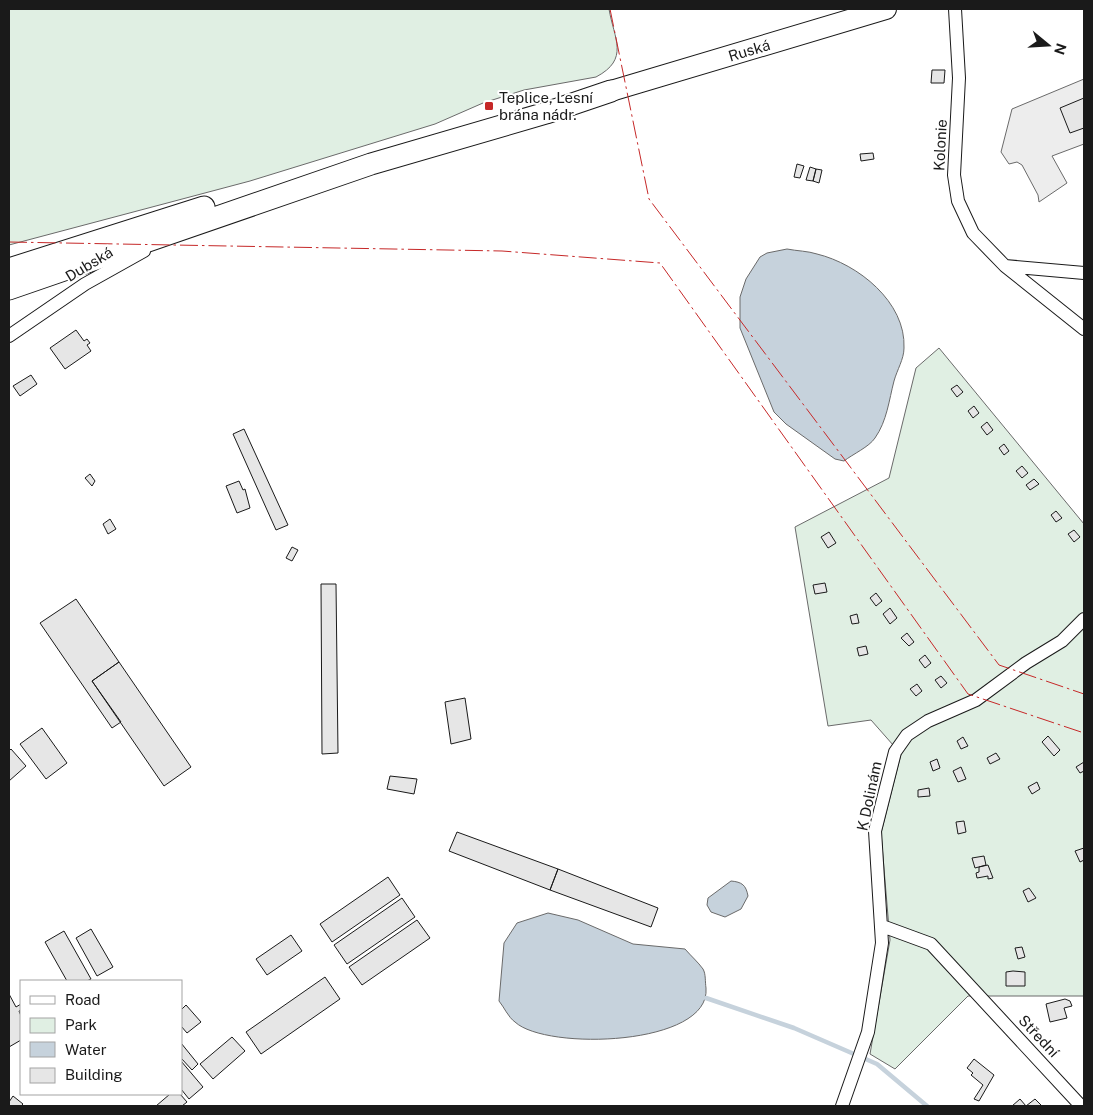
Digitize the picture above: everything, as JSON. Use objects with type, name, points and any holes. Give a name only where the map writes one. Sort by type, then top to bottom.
[{"type":"highway","points":[[9,289],[371,164],[546,113],[611,91]]},
{"type":"highway","points":[[9,269],[550,103],[611,91]]},
{"type":"main road","name":"Ruská","points":[[611,91],[886,9]]},
{"type":"street","name":"Kolonie","points":[[955,9],[959,78],[954,175],[958,201],[973,233],[1005,266],[1084,329]]},
{"type":"street","name":"Dubská","points":[[13,333],[85,284],[191,227]]},
{"type":"street","points":[[1005,266],[1084,273]]},
{"type":"street","name":"K Dolinám","points":[[842,1106],[868,1032],[882,943],[875,831],[895,752],[907,736],[928,722],[976,700],[1026,663],[1062,641],[1084,619]]},
{"type":"street","name":"Střední","points":[[882,926],[931,944],[1081,1106]]},
{"type":"green space","points":[[9,9],[609,9],[617,48],[613,63],[607,70],[596,77],[524,90],[483,103],[435,124],[250,181],[9,245]]},
{"type":"green space","points":[[939,348],[1084,524],[1084,996],[968,996],[895,1069],[870,1054],[890,940],[881,833],[901,754],[871,720],[828,726],[795,527],[889,478],[916,368]]},
{"type":"shaded area","points":[[1084,79],[1084,144],[1052,156],[1067,183],[1039,202],[1038,195],[1022,165],[1017,162],[1009,164],[1001,152],[1012,109]]},
{"type":"water","points":[[787,249],[814,253],[833,259],[863,276],[888,301],[897,315],[903,331],[903,356],[882,425],[872,441],[844,461],[835,459],[786,424],[774,412],[740,328],[740,297],[746,279],[760,257],[767,253]]},
{"type":"water","points":[[731,881],[741,883],[746,889],[748,896],[741,909],[725,917],[711,912],[707,905],[708,898]]},
{"type":"water","points":[[548,913],[578,920],[633,944],[685,949],[705,973],[706,988],[700,1007],[683,1022],[656,1032],[624,1038],[590,1039],[559,1037],[532,1031],[515,1022],[499,1001],[504,943],[517,923]]},
{"type":"building","points":[[932,70],[945,70],[944,83],[931,83]]},
{"type":"building","points":[[1084,98],[1084,128],[1070,133],[1060,108]]},
{"type":"building","points":[[873,153],[874,159],[861,161],[860,154]]},
{"type":"building","points":[[797,164],[804,166],[800,178],[794,177]]},
{"type":"building","points":[[810,167],[816,169],[813,181],[806,180]]},
{"type":"building","points":[[816,169],[822,170],[819,183],[813,181]]},
{"type":"building","points":[[76,330],[84,341],[87,339],[90,343],[87,345],[91,351],[65,369],[50,348]]},
{"type":"building","points":[[31,375],[37,384],[20,396],[13,386]]},
{"type":"building","points":[[957,385],[963,392],[957,397],[951,389]]},
{"type":"building","points":[[974,406],[979,413],[973,418],[968,411]]},
{"type":"building","points":[[987,422],[993,430],[987,435],[981,427]]},
{"type":"building","points":[[244,429],[288,525],[276,530],[233,434]]},
{"type":"building","points":[[1004,444],[1009,451],[1004,455],[999,448]]},
{"type":"building","points":[[1022,466],[1028,473],[1022,478],[1016,471]]},
{"type":"building","points":[[90,474],[95,481],[92,486],[85,478]]},
{"type":"building","points":[[1034,479],[1039,484],[1030,490],[1026,485]]},
{"type":"building","points":[[239,481],[243,490],[245,489],[250,508],[237,513],[226,486]]},
{"type":"building","points":[[1056,511],[1062,518],[1056,522],[1051,515]]},
{"type":"building","points":[[110,519],[116,529],[108,534],[103,524]]},
{"type":"building","points":[[1074,530],[1080,537],[1074,542],[1068,534]]},
{"type":"building","points":[[829,532],[836,543],[828,548],[821,537]]},
{"type":"building","points":[[292,547],[298,550],[292,561],[286,558]]},
{"type":"building","points":[[825,583],[827,592],[815,594],[813,585]]},
{"type":"building","points":[[321,584],[336,584],[338,753],[322,754]]},
{"type":"building","points":[[876,593],[882,601],[876,606],[870,598]]},
{"type":"building","points":[[76,599],[119,662],[92,681],[121,722],[112,728],[40,623]]},
{"type":"building","points":[[890,608],[897,618],[890,624],[883,614]]},
{"type":"building","points":[[857,614],[859,623],[852,624],[850,616]]},
{"type":"building","points":[[907,633],[914,642],[909,646],[901,638]]},
{"type":"building","points":[[866,646],[868,654],[859,656],[857,648]]},
{"type":"building","points":[[925,655],[931,663],[925,668],[919,660]]},
{"type":"building","points":[[119,662],[191,767],[164,786],[92,681]]},
{"type":"building","points":[[941,676],[947,683],[941,688],[935,680]]},
{"type":"building","points":[[917,684],[922,691],[916,696],[910,689]]},
{"type":"building","points":[[465,698],[471,739],[451,744],[445,702]]},
{"type":"building","points":[[42,728],[67,763],[46,779],[20,744]]},
{"type":"building","points":[[1048,736],[1060,750],[1054,756],[1042,742]]},
{"type":"building","points":[[963,737],[968,746],[961,749],[957,741]]},
{"type":"building","points":[[11,749],[26,766],[9,781],[9,751]]},
{"type":"building","points":[[996,753],[1000,759],[990,764],[987,758]]},
{"type":"building","points":[[937,759],[940,768],[933,771],[930,762]]},
{"type":"building","points":[[1084,762],[1084,771],[1080,773],[1076,767]]},
{"type":"building","points":[[961,767],[966,779],[958,782],[953,771]]},
{"type":"building","points":[[390,776],[417,779],[414,794],[387,789]]},
{"type":"building","points":[[1037,782],[1040,789],[1032,794],[1028,787]]},
{"type":"building","points":[[929,788],[930,796],[918,797],[918,790]]},
{"type":"building","points":[[964,821],[966,832],[958,834],[956,822]]},
{"type":"building","points":[[457,832],[558,869],[550,890],[449,851]]},
{"type":"building","points":[[1084,848],[1084,860],[1080,862],[1075,851]]},
{"type":"building","points":[[984,856],[986,865],[975,868],[972,858]]},
{"type":"building","points":[[988,865],[993,878],[988,879],[988,876],[977,878],[976,873],[979,872],[979,867]]},
{"type":"building","points":[[558,869],[658,908],[651,927],[550,890]]},
{"type":"building","points":[[388,877],[400,895],[332,942],[320,924]]},
{"type":"building","points":[[1029,888],[1036,898],[1028,902],[1023,891]]},
{"type":"building","points":[[402,898],[415,917],[347,964],[334,945]]},
{"type":"building","points":[[417,920],[430,938],[362,985],[349,967]]},
{"type":"building","points":[[91,929],[113,967],[97,976],[76,938]]},
{"type":"building","points":[[64,931],[91,979],[66,980],[45,942]]},
{"type":"building","points":[[291,935],[302,951],[267,975],[256,959]]},
{"type":"building","points":[[1022,947],[1025,957],[1018,959],[1015,948]]},
{"type":"building","points":[[1006,972],[1025,972],[1025,986],[1006,986]]},
{"type":"building","points":[[325,977],[340,999],[261,1054],[246,1032]]},
{"type":"building","points":[[9,994],[16,1007],[20,1005],[20,1041],[9,1047]]},
{"type":"building","points":[[1065,999],[1070,1001],[1072,1006],[1064,1008],[1067,1018],[1050,1022],[1046,1004]]},
{"type":"building","points":[[186,1005],[201,1022],[187,1033],[182,1027],[182,1009]]},
{"type":"building","points":[[232,1037],[245,1051],[213,1079],[200,1064]]},
{"type":"building","points":[[182,1044],[198,1064],[192,1070],[182,1059]]},
{"type":"building","points":[[974,1059],[994,1075],[979,1101],[974,1099],[983,1085],[971,1075],[973,1073],[967,1068]]},
{"type":"building","points":[[182,1062],[203,1087],[189,1099],[182,1090]]},
{"type":"building","points":[[169,1095],[181,1095],[187,1102],[182,1106],[156,1106]]},
{"type":"building","points":[[13,1096],[23,1104],[21,1106],[9,1106]]},
{"type":"building","points":[[1020,1099],[1026,1106],[1012,1106]]},
{"type":"building","points":[[1035,1099],[1042,1106],[1026,1106]]},
{"type":"waterway","points":[[706,998],[794,1028],[877,1064],[927,1106]]},
{"type":"power","points":[[610,9],[649,199],[999,665],[1084,694]]},
{"type":"power","points":[[9,242],[502,251],[660,263],[968,694],[1084,733]]},
{"type":"place","name":"Teplice, Lesní brána nádr.","points":[[489,106]]}]
